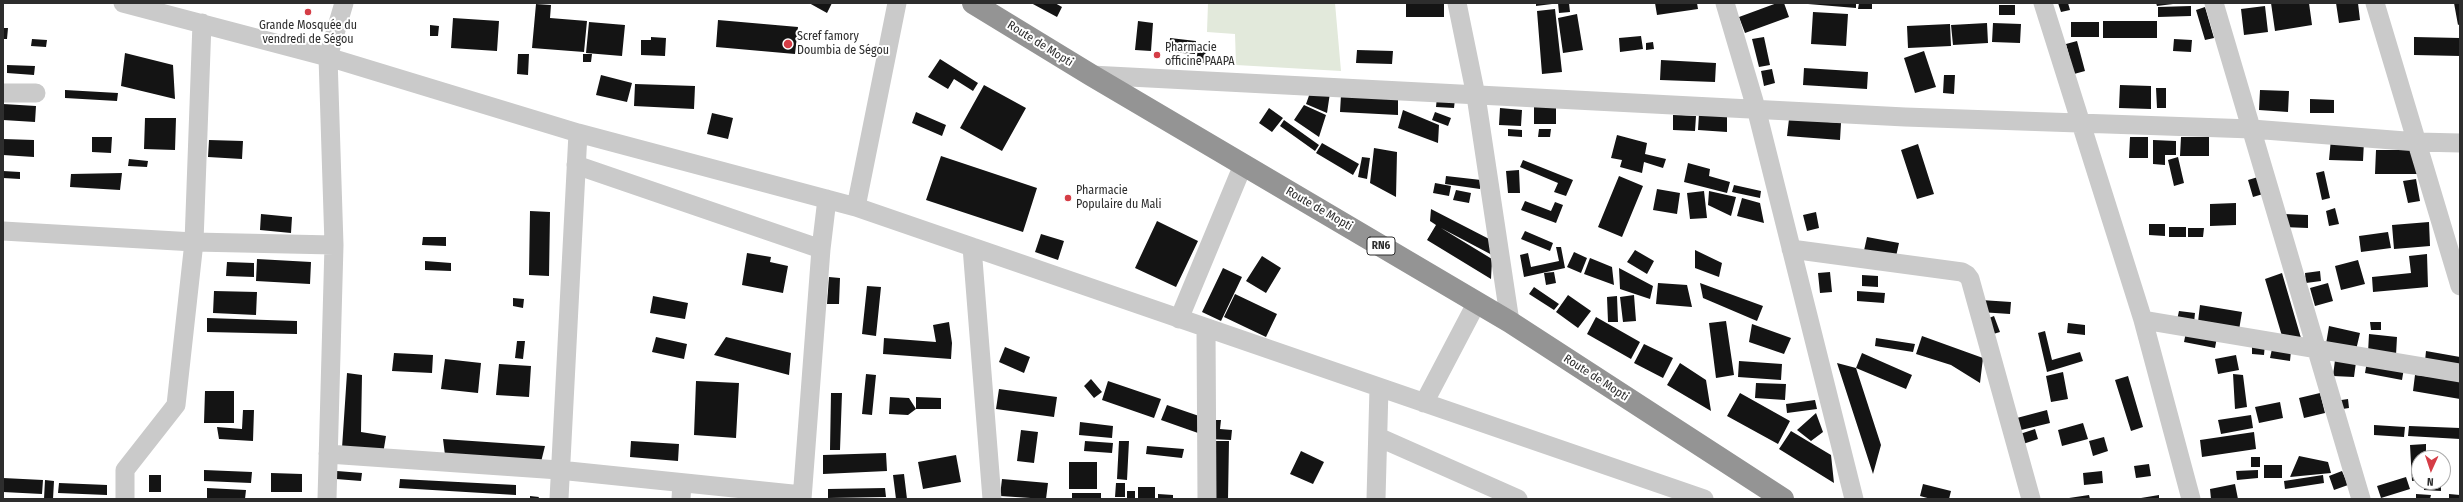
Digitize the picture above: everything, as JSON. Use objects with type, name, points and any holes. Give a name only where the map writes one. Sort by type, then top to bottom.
[{"type":"highway","name":"Route de Mopti","points":[[973,3],[1091,75],[1510,322],[1783,499]]},
{"type":"street","points":[[123,3],[328,57],[578,133],[856,207],[1704,499]]},
{"type":"street","points":[[327,499],[334,245],[328,57],[344,3]]},
{"type":"street","points":[[856,207],[897,3]]},
{"type":"street","points":[[1457,3],[1476,96],[1510,322]]},
{"type":"street","points":[[1725,3],[1756,108],[1854,499]]},
{"type":"street","points":[[2043,3],[2078,122],[2142,320],[2191,499]]},
{"type":"street","points":[[2214,3],[2361,499]]},
{"type":"street","points":[[2375,3],[2460,286]]},
{"type":"street","points":[[125,499],[125,470],[176,405],[194,242],[202,23]]},
{"type":"street","points":[[1091,75],[1476,96],[1756,108],[1905,117],[2252,129],[2418,142],[2460,143]]},
{"type":"street","points":[[3,92],[36,93]]},
{"type":"street","points":[[559,499],[559,470],[578,133]]},
{"type":"street","points":[[576,165],[821,249]]},
{"type":"street","points":[[1179,319],[1243,165]]},
{"type":"street","points":[[328,454],[559,470],[681,491],[802,497],[821,249],[827,199]]},
{"type":"street","points":[[3,231],[194,242],[334,245]]},
{"type":"street","points":[[972,247],[992,499]]},
{"type":"street","points":[[1791,249],[1962,272],[1967,275],[1970,279],[2031,499]]},
{"type":"street","points":[[1424,403],[1477,302]]},
{"type":"street","points":[[2142,320],[2460,373]]},
{"type":"street","points":[[1206,328],[1207,499]]},
{"type":"street","points":[[1376,499],[1379,388]]},
{"type":"street","points":[[1378,437],[1518,499]]},
{"type":"shaded area","points":[[1208,3],[1335,3],[1341,71],[1236,65],[1235,34],[1207,32]]},
{"type":"building","points":[[809,3],[832,3],[827,13]]},
{"type":"building","points":[[1031,3],[1055,3],[1062,7],[1057,17]]},
{"type":"building","points":[[1406,3],[1444,3],[1444,17],[1406,17]]},
{"type":"building","points":[[1536,3],[1552,3],[1552,4],[1536,6]]},
{"type":"building","points":[[1558,3],[1569,3],[1570,12],[1559,13]]},
{"type":"building","points":[[1655,3],[1697,3],[1698,9],[1657,15]]},
{"type":"building","points":[[1777,3],[1784,3],[1789,17],[1745,33],[1739,17]]},
{"type":"building","points":[[1796,3],[1856,3],[1856,8]]},
{"type":"building","points":[[1859,3],[1872,3],[1872,9],[1858,9]]},
{"type":"building","points":[[2058,3],[2068,3],[2070,10],[2061,12]]},
{"type":"building","points":[[2156,3],[2173,3],[2173,4],[2157,6]]},
{"type":"building","points":[[2271,3],[2309,3],[2312,25],[2275,31]]},
{"type":"building","points":[[2336,3],[2358,3],[2360,20],[2339,23]]},
{"type":"building","points":[[2454,3],[2460,3],[2460,24],[2458,25]]},
{"type":"building","points":[[536,4],[551,5],[550,18],[587,21],[584,52],[532,48]]},
{"type":"building","points":[[1999,5],[2015,5],[2015,15],[1999,15]]},
{"type":"building","points":[[2191,6],[2191,16],[2158,17],[2158,7]]},
{"type":"building","points":[[2265,6],[2268,32],[2244,35],[2241,9]]},
{"type":"building","points":[[2205,7],[2214,38],[2205,40],[2196,10]]},
{"type":"building","points":[[1555,9],[1562,72],[1542,74],[1537,11]]},
{"type":"building","points":[[1813,12],[1848,14],[1846,46],[1811,44]]},
{"type":"building","points":[[1577,14],[1583,50],[1563,53],[1558,18]]},
{"type":"building","points":[[453,18],[499,21],[497,51],[451,48]]},
{"type":"building","points":[[718,20],[798,27],[795,54],[716,47]]},
{"type":"building","points":[[1138,21],[1153,23],[1151,51],[1135,50]]},
{"type":"building","points":[[2103,21],[2157,21],[2157,38],[2103,38]]},
{"type":"building","points":[[589,22],[625,25],[622,56],[586,53]]},
{"type":"building","points":[[2071,22],[2099,22],[2099,37],[2071,37]]},
{"type":"building","points":[[1987,23],[1988,43],[1953,45],[1951,25]]},
{"type":"building","points":[[1993,23],[2021,24],[2020,43],[1992,42]]},
{"type":"building","points":[[1950,24],[1951,46],[1908,48],[1907,26]]},
{"type":"building","points":[[430,25],[439,26],[438,36],[430,36]]},
{"type":"building","points":[[3,28],[8,28],[7,39],[3,39]]},
{"type":"building","points":[[1641,36],[1643,49],[1620,52],[1619,38]]},
{"type":"building","points":[[651,37],[666,38],[665,56],[641,55],[641,40],[651,40]]},
{"type":"building","points":[[1764,37],[1770,65],[1759,67],[1752,39]]},
{"type":"building","points":[[2414,37],[2460,38],[2460,56],[2414,55]]},
{"type":"building","points":[[1170,38],[1196,41],[1195,54],[1169,52]]},
{"type":"building","points":[[32,39],[47,40],[46,47],[31,46]]},
{"type":"building","points":[[2174,39],[2192,40],[2191,52],[2173,51]]},
{"type":"building","points":[[2077,41],[2085,71],[2074,74],[2066,44]]},
{"type":"building","points":[[1653,42],[1654,49],[1646,50],[1646,43]]},
{"type":"building","points":[[1198,49],[1206,50],[1204,63],[1196,62]]},
{"type":"building","points":[[1357,50],[1393,51],[1392,64],[1356,63]]},
{"type":"building","points":[[1924,51],[1936,87],[1915,93],[1904,58]]},
{"type":"building","points":[[125,53],[173,65],[175,99],[121,86]]},
{"type":"building","points":[[518,54],[529,54],[528,75],[517,74]]},
{"type":"building","points":[[583,54],[592,54],[591,62],[583,62]]},
{"type":"building","points":[[940,59],[978,83],[973,91],[954,79],[948,89],[928,77]]},
{"type":"building","points":[[1661,60],[1716,63],[1715,82],[1660,80]]},
{"type":"building","points":[[7,65],[35,66],[34,75],[7,73]]},
{"type":"building","points":[[1804,68],[1868,72],[1867,89],[1803,85]]},
{"type":"building","points":[[1772,69],[1775,83],[1764,86],[1761,71]]},
{"type":"building","points":[[601,75],[632,83],[627,102],[596,95]]},
{"type":"building","points":[[1944,75],[1955,75],[1954,94],[1943,93]]},
{"type":"building","points":[[635,84],[695,86],[694,109],[634,106]]},
{"type":"building","points":[[984,85],[1026,108],[1002,151],[960,128]]},
{"type":"building","points":[[2120,85],[2151,86],[2151,109],[2119,108]]},
{"type":"building","points":[[2156,88],[2166,88],[2166,108],[2157,108]]},
{"type":"building","points":[[65,90],[118,93],[117,101],[65,98]]},
{"type":"building","points":[[1311,90],[1330,93],[1327,113],[1306,104]]},
{"type":"building","points":[[2260,90],[2289,91],[2288,112],[2259,110]]},
{"type":"building","points":[[1341,95],[1398,98],[1398,115],[1340,112]]},
{"type":"building","points":[[1437,97],[1455,99],[1454,108],[1436,107]]},
{"type":"building","points":[[2310,99],[2334,100],[2334,113],[2310,113]]},
{"type":"building","points":[[1534,103],[1556,104],[1556,124],[1534,124]]},
{"type":"building","points":[[3,104],[36,106],[35,122],[3,120]]},
{"type":"building","points":[[1304,105],[1326,115],[1319,137],[1294,120]]},
{"type":"building","points":[[1269,108],[1283,118],[1272,132],[1259,123]]},
{"type":"building","points":[[1500,108],[1522,110],[1521,126],[1499,125]]},
{"type":"building","points":[[1403,110],[1439,125],[1438,143],[1398,128]]},
{"type":"building","points":[[916,112],[946,125],[942,136],[912,123]]},
{"type":"building","points":[[1435,112],[1451,118],[1448,126],[1432,120]]},
{"type":"building","points":[[712,113],[733,118],[728,139],[707,134]]},
{"type":"building","points":[[1699,114],[1727,116],[1727,132],[1698,130]]},
{"type":"building","points":[[1673,115],[1696,116],[1695,131],[1673,130]]},
{"type":"building","points":[[145,118],[176,118],[175,150],[144,149]]},
{"type":"building","points":[[1789,119],[1841,123],[1840,140],[1787,136]]},
{"type":"building","points":[[1284,120],[1319,145],[1315,151],[1280,126]]},
{"type":"building","points":[[1508,129],[1522,130],[1522,137],[1508,136]]},
{"type":"building","points":[[1539,129],[1551,129],[1550,137],[1538,137]]},
{"type":"building","points":[[1617,135],[1647,143],[1645,154],[1666,159],[1663,168],[1644,162],[1642,173],[1620,167],[1622,160],[1611,158]]},
{"type":"building","points":[[92,137],[112,137],[111,153],[92,152]]},
{"type":"building","points":[[2130,137],[2148,137],[2148,158],[2129,158]]},
{"type":"building","points":[[2181,137],[2209,137],[2209,156],[2180,156]]},
{"type":"building","points":[[3,139],[34,140],[34,157],[3,155]]},
{"type":"building","points":[[2331,139],[2364,141],[2363,161],[2329,160]]},
{"type":"building","points":[[209,140],[243,141],[242,159],[208,157]]},
{"type":"building","points":[[2153,140],[2176,141],[2176,155],[2165,155],[2165,165],[2153,164]]},
{"type":"building","points":[[1322,143],[1359,164],[1353,175],[1316,153]]},
{"type":"building","points":[[1918,144],[1934,194],[1917,199],[1901,150]]},
{"type":"building","points":[[1374,148],[1397,152],[1396,197],[1370,183]]},
{"type":"building","points":[[2376,150],[2419,150],[2419,174],[2375,174]]},
{"type":"building","points":[[941,156],[1037,188],[1023,232],[926,200]]},
{"type":"building","points":[[1362,157],[1370,158],[1367,179],[1358,177]]},
{"type":"building","points":[[2178,157],[2184,183],[2174,186],[2168,160]]},
{"type":"building","points":[[129,159],[148,161],[147,167],[128,166]]},
{"type":"building","points":[[1523,160],[1573,180],[1566,196],[1554,192],[1558,183],[1520,167]]},
{"type":"building","points":[[1688,163],[1710,169],[1709,176],[1730,182],[1727,193],[1684,182]]},
{"type":"building","points":[[1519,170],[1520,193],[1508,193],[1506,171]]},
{"type":"building","points":[[3,171],[20,172],[20,179],[3,178]]},
{"type":"building","points":[[2324,171],[2330,198],[2322,200],[2316,173]]},
{"type":"building","points":[[122,173],[120,190],[70,187],[71,174]]},
{"type":"building","points":[[1446,176],[1481,180],[1480,189],[1445,184]]},
{"type":"building","points":[[1619,176],[1643,186],[1622,237],[1598,227]]},
{"type":"building","points":[[2258,177],[2263,194],[2253,197],[2248,180]]},
{"type":"building","points":[[2416,179],[2420,201],[2408,203],[2403,181]]},
{"type":"building","points":[[1435,183],[1451,186],[1449,196],[1433,193]]},
{"type":"building","points":[[1734,185],[1761,191],[1760,198],[1732,192]]},
{"type":"building","points":[[1657,189],[1680,193],[1677,214],[1653,210]]},
{"type":"building","points":[[1456,190],[1471,193],[1469,203],[1453,200]]},
{"type":"building","points":[[1704,191],[1707,218],[1690,219],[1687,193]]},
{"type":"building","points":[[1709,191],[1736,197],[1731,216],[1708,205]]},
{"type":"building","points":[[1742,198],[1760,203],[1764,223],[1737,216]]},
{"type":"building","points":[[1525,201],[1551,211],[1555,202],[1563,205],[1556,223],[1521,210]]},
{"type":"building","points":[[2236,203],[2236,225],[2210,226],[2210,204]]},
{"type":"building","points":[[2335,208],[2339,224],[2329,226],[2326,211]]},
{"type":"building","points":[[1431,209],[1493,241],[1494,256],[1441,228],[1492,259],[1491,279],[1427,240],[1436,225],[1430,221]]},
{"type":"building","points":[[530,211],[550,212],[549,276],[529,275]]},
{"type":"building","points":[[1816,212],[1819,228],[1807,231],[1803,215]]},
{"type":"building","points":[[261,214],[292,217],[291,233],[260,230]]},
{"type":"building","points":[[2284,214],[2308,215],[2308,228],[2283,227]]},
{"type":"building","points":[[1157,221],[1198,241],[1176,287],[1135,268]]},
{"type":"building","points":[[2429,222],[2430,246],[2394,249],[2392,225]]},
{"type":"building","points":[[2149,224],[2165,224],[2165,236],[2149,235]]},
{"type":"building","points":[[2169,227],[2186,227],[2186,237],[2169,237]]},
{"type":"building","points":[[2188,228],[2204,228],[2203,237],[2188,237]]},
{"type":"building","points":[[1525,231],[1553,243],[1550,251],[1521,239]]},
{"type":"building","points":[[2388,232],[2391,248],[2361,252],[2359,236]]},
{"type":"building","points":[[1041,234],[1064,241],[1058,260],[1035,252]]},
{"type":"building","points":[[423,237],[446,237],[446,246],[422,245]]},
{"type":"building","points":[[1867,237],[1899,243],[1895,261],[1863,255]]},
{"type":"building","points":[[1556,247],[1561,247],[1565,268],[1524,277],[1520,255],[1528,253],[1531,267],[1559,261]]},
{"type":"building","points":[[1635,250],[1654,261],[1647,274],[1627,262]]},
{"type":"building","points":[[1695,250],[1722,263],[1719,277],[1695,268]]},
{"type":"building","points":[[1574,252],[1587,258],[1581,273],[1567,267]]},
{"type":"building","points":[[747,253],[771,257],[770,262],[788,266],[783,293],[742,285]]},
{"type":"building","points":[[2427,254],[2428,287],[2373,292],[2372,277],[2411,273],[2409,256]]},
{"type":"building","points":[[1262,256],[1281,268],[1266,293],[1246,281]]},
{"type":"building","points":[[1590,258],[1612,267],[1614,285],[1584,274]]},
{"type":"building","points":[[257,259],[311,262],[310,284],[256,281]]},
{"type":"building","points":[[2358,260],[2365,284],[2341,290],[2335,266]]},
{"type":"building","points":[[425,261],[451,263],[451,271],[425,270]]},
{"type":"building","points":[[227,262],[254,263],[254,277],[226,276]]},
{"type":"building","points":[[1223,268],[1242,277],[1221,321],[1202,312]]},
{"type":"building","points":[[1619,268],[1653,286],[1650,299],[1620,289]]},
{"type":"building","points":[[2320,271],[2321,281],[2306,283],[2305,273]]},
{"type":"building","points":[[1554,272],[1556,283],[1546,285],[1544,273]]},
{"type":"building","points":[[1830,272],[1832,292],[1820,293],[1818,273]]},
{"type":"building","points":[[2282,273],[2301,338],[2282,336],[2265,279]]},
{"type":"building","points":[[1862,275],[1878,276],[1878,287],[1862,286]]},
{"type":"building","points":[[829,277],[840,278],[839,304],[827,304]]},
{"type":"building","points":[[1658,283],[1687,285],[1692,307],[1656,304]]},
{"type":"building","points":[[1700,283],[1763,306],[1757,321],[1703,298]]},
{"type":"building","points":[[2328,283],[2333,301],[2315,306],[2310,288]]},
{"type":"building","points":[[867,286],[881,287],[876,336],[862,334]]},
{"type":"building","points":[[1534,287],[1559,304],[1554,310],[1529,294]]},
{"type":"building","points":[[214,291],[257,292],[256,315],[213,313]]},
{"type":"building","points":[[1857,291],[1885,293],[1884,303],[1857,301]]},
{"type":"building","points":[[1235,294],[1277,314],[1266,337],[1224,317]]},
{"type":"building","points":[[1568,295],[1591,311],[1578,328],[1556,312]]},
{"type":"building","points":[[1634,295],[1636,321],[1623,322],[1620,297]]},
{"type":"building","points":[[653,296],[688,303],[685,319],[650,313]]},
{"type":"building","points":[[1617,296],[1618,322],[1608,322],[1607,297]]},
{"type":"building","points":[[513,298],[524,299],[523,308],[513,306]]},
{"type":"building","points":[[1981,300],[2011,302],[2010,314],[1980,312]]},
{"type":"building","points":[[2200,305],[2242,312],[2239,330],[2198,322]]},
{"type":"building","points":[[2179,311],[2195,313],[2194,323],[2177,320]]},
{"type":"building","points":[[1994,316],[2000,332],[1990,335],[1984,320]]},
{"type":"building","points":[[1596,317],[1640,342],[1631,359],[1587,334]]},
{"type":"building","points":[[207,318],[297,321],[297,334],[207,332]]},
{"type":"building","points":[[1726,321],[1734,375],[1716,378],[1709,323]]},
{"type":"building","points":[[949,322],[952,343],[951,359],[883,354],[884,338],[936,342],[933,325]]},
{"type":"building","points":[[2370,322],[2381,322],[2381,330],[2371,330]]},
{"type":"building","points":[[2068,323],[2085,325],[2085,335],[2067,333]]},
{"type":"building","points":[[1752,324],[1791,338],[1784,354],[1749,342]]},
{"type":"building","points":[[2329,326],[2360,333],[2356,350],[2326,344]]},
{"type":"building","points":[[2045,331],[2052,360],[2080,352],[2083,361],[2047,372],[2038,333]]},
{"type":"building","points":[[2186,332],[2217,337],[2215,348],[2184,342]]},
{"type":"building","points":[[2369,334],[2397,337],[2396,355],[2368,353]]},
{"type":"building","points":[[1922,336],[1983,358],[1980,383],[1951,365],[1916,354]]},
{"type":"building","points":[[656,337],[687,344],[684,359],[652,352]]},
{"type":"building","points":[[726,337],[791,353],[789,375],[714,355]]},
{"type":"building","points":[[1876,338],[1915,344],[1913,352],[1875,346]]},
{"type":"building","points":[[517,341],[525,341],[523,359],[515,358]]},
{"type":"building","points":[[2252,343],[2265,344],[2264,355],[2252,354]]},
{"type":"building","points":[[1644,344],[1673,358],[1663,378],[1634,363]]},
{"type":"building","points":[[1005,347],[1030,357],[1024,373],[999,362]]},
{"type":"building","points":[[2272,349],[2291,351],[2290,361],[2270,358]]},
{"type":"building","points":[[2426,351],[2460,357],[2460,367],[2425,361]]},
{"type":"building","points":[[394,353],[433,355],[432,373],[392,371]]},
{"type":"building","points":[[1862,353],[1912,375],[1906,389],[1856,368]]},
{"type":"building","points":[[2236,355],[2239,370],[2218,374],[2215,359]]},
{"type":"building","points":[[445,359],[481,363],[478,393],[441,389]]},
{"type":"building","points":[[2335,360],[2356,362],[2354,377],[2333,376]]},
{"type":"building","points":[[1739,361],[1782,364],[1781,380],[1738,377]]},
{"type":"building","points":[[2367,361],[2404,368],[2402,380],[2365,373]]},
{"type":"building","points":[[1680,363],[1706,380],[1711,411],[1667,385]]},
{"type":"building","points":[[1837,363],[1856,368],[1881,445],[1873,474]]},
{"type":"building","points":[[499,364],[531,366],[529,397],[496,395]]},
{"type":"building","points":[[2063,372],[2068,399],[2051,402],[2046,376]]},
{"type":"building","points":[[347,373],[362,375],[361,432],[386,436],[383,454],[342,448]]},
{"type":"building","points":[[866,374],[876,375],[872,415],[862,414]]},
{"type":"building","points":[[2233,374],[2243,375],[2247,407],[2235,409]]},
{"type":"building","points":[[2415,375],[2460,380],[2460,399],[2413,391]]},
{"type":"building","points":[[2128,376],[2143,427],[2131,431],[2115,380]]},
{"type":"building","points":[[1091,379],[1102,392],[1094,398],[1084,386]]},
{"type":"building","points":[[696,381],[739,383],[736,438],[694,435]]},
{"type":"building","points":[[1108,381],[1161,399],[1154,418],[1102,400]]},
{"type":"building","points":[[1756,383],[1786,384],[1785,400],[1755,398]]},
{"type":"building","points":[[999,389],[1057,397],[1054,417],[996,409]]},
{"type":"building","points":[[205,391],[234,391],[234,423],[204,423]]},
{"type":"building","points":[[831,393],[842,393],[840,450],[830,450]]},
{"type":"building","points":[[1740,393],[1790,421],[1778,444],[1727,416]]},
{"type":"building","points":[[2320,393],[2325,413],[2304,418],[2299,398]]},
{"type":"building","points":[[890,397],[909,398],[916,409],[908,415],[889,414]]},
{"type":"building","points":[[916,397],[941,398],[941,409],[916,409]]},
{"type":"building","points":[[2348,399],[2349,408],[2336,410],[2335,401]]},
{"type":"building","points":[[1815,400],[1817,409],[1787,413],[1786,404]]},
{"type":"building","points":[[2280,402],[2283,418],[2259,423],[2255,407]]},
{"type":"building","points":[[1167,405],[1199,416],[1198,433],[1161,420]]},
{"type":"building","points":[[243,410],[254,410],[253,441],[219,439],[217,427],[242,429]]},
{"type":"building","points":[[2047,410],[2050,423],[2017,431],[2013,419]]},
{"type":"building","points":[[1816,413],[1823,432],[1811,441],[1797,430]]},
{"type":"building","points":[[2251,415],[2253,428],[2221,434],[2218,420]]},
{"type":"building","points":[[1209,420],[1221,420],[1220,429],[1232,430],[1231,440],[1209,439]]},
{"type":"building","points":[[1080,422],[1113,426],[1112,438],[1079,435]]},
{"type":"building","points":[[2083,423],[2088,439],[2062,446],[2058,430]]},
{"type":"building","points":[[2374,425],[2405,427],[2404,437],[2374,435]]},
{"type":"building","points":[[2409,426],[2460,428],[2460,439],[2408,436]]},
{"type":"building","points":[[2035,429],[2038,439],[2023,444],[2020,434]]},
{"type":"building","points":[[1021,430],[1038,432],[1034,463],[1017,461]]},
{"type":"building","points":[[1791,431],[1831,455],[1834,483],[1779,449]]},
{"type":"building","points":[[2254,432],[2256,449],[2202,457],[2200,440]]},
{"type":"building","points":[[2104,437],[2108,451],[2093,456],[2089,441]]},
{"type":"building","points":[[443,439],[545,446],[540,466],[445,455]]},
{"type":"building","points":[[631,441],[679,444],[678,461],[630,457]]},
{"type":"building","points":[[1085,441],[1113,443],[1112,453],[1084,451]]},
{"type":"building","points":[[1119,441],[1129,441],[1127,480],[1117,479]]},
{"type":"building","points":[[1211,441],[1229,441],[1228,499],[1210,499]]},
{"type":"building","points":[[2426,444],[2426,450],[2411,450],[2411,463],[2410,445]]},
{"type":"building","points":[[1147,446],[1184,449],[1182,458],[1146,454]]},
{"type":"building","points":[[1301,451],[1324,462],[1313,484],[1290,474]]},
{"type":"building","points":[[886,453],[887,471],[823,474],[823,455]]},
{"type":"building","points":[[956,455],[961,482],[923,489],[918,462]]},
{"type":"building","points":[[2299,456],[2328,462],[2331,473],[2290,477]]},
{"type":"building","points":[[2251,457],[2260,457],[2260,467],[2251,467]]},
{"type":"building","points":[[1069,462],[1097,462],[1097,489],[1069,489]]},
{"type":"building","points":[[2149,464],[2151,476],[2136,478],[2134,466]]},
{"type":"building","points":[[2264,465],[2282,465],[2282,478],[2264,478]]},
{"type":"building","points":[[204,470],[252,472],[251,483],[204,481]]},
{"type":"building","points":[[2258,470],[2258,478],[2237,480],[2236,471]]},
{"type":"building","points":[[337,471],[362,473],[361,481],[336,479]]},
{"type":"building","points":[[2102,471],[2103,483],[2084,485],[2083,473]]},
{"type":"building","points":[[2342,471],[2348,485],[2334,490],[2329,476]]},
{"type":"building","points":[[271,473],[302,474],[302,492],[271,492]]},
{"type":"building","points":[[904,474],[907,499],[896,499],[893,475]]},
{"type":"building","points":[[149,475],[161,475],[161,492],[149,492]]},
{"type":"building","points":[[2323,475],[2324,483],[2285,489],[2284,481]]},
{"type":"building","points":[[2406,477],[2410,489],[2381,498],[2377,486]]},
{"type":"building","points":[[3,478],[43,480],[42,494],[3,492]]},
{"type":"building","points":[[400,479],[516,485],[516,495],[399,488]]},
{"type":"building","points":[[1002,479],[1048,483],[1046,499],[1000,496]]},
{"type":"building","points":[[45,480],[54,481],[53,499],[44,499]]},
{"type":"building","points":[[59,483],[107,485],[107,495],[58,493]]},
{"type":"building","points":[[1116,483],[1125,483],[1125,497],[1115,497]]},
{"type":"building","points":[[1923,484],[1951,491],[1949,499],[1931,499],[1920,496]]},
{"type":"building","points":[[2235,484],[2238,499],[2211,499],[2210,489]]},
{"type":"building","points":[[1138,487],[1155,487],[1155,499],[1138,499]]},
{"type":"building","points":[[207,488],[246,490],[245,499],[207,499]]},
{"type":"building","points":[[885,488],[886,497],[828,498],[828,489]]},
{"type":"building","points":[[1127,491],[1135,491],[1135,498],[1127,498]]},
{"type":"building","points":[[1072,493],[1101,493],[1101,499],[1072,499]]},
{"type":"building","points":[[1158,494],[1173,495],[1173,499],[1158,499]]},
{"type":"building","points":[[2416,494],[2431,495],[2430,499],[2416,499]]},
{"type":"building","points":[[2449,494],[2460,495],[2460,499],[2449,499]]},
{"type":"building","points":[[2089,495],[2090,499],[2069,498]]},
{"type":"building","points":[[2159,495],[2159,499],[2141,499],[2141,498]]},
{"type":"building","points":[[530,496],[539,497],[538,499],[530,499]]},
{"type":"place","name":"Grande Mosquée du vendredi de Ségou","points":[[308,12]]},
{"type":"place","name":"Scref famory Doumbia de Ségou","points":[[788,44]]},
{"type":"place","name":"Pharmacie officine PAAPA","points":[[1157,55]]},
{"type":"place","name":"Pharmacie Populaire du Mali","points":[[1068,198]]}]
